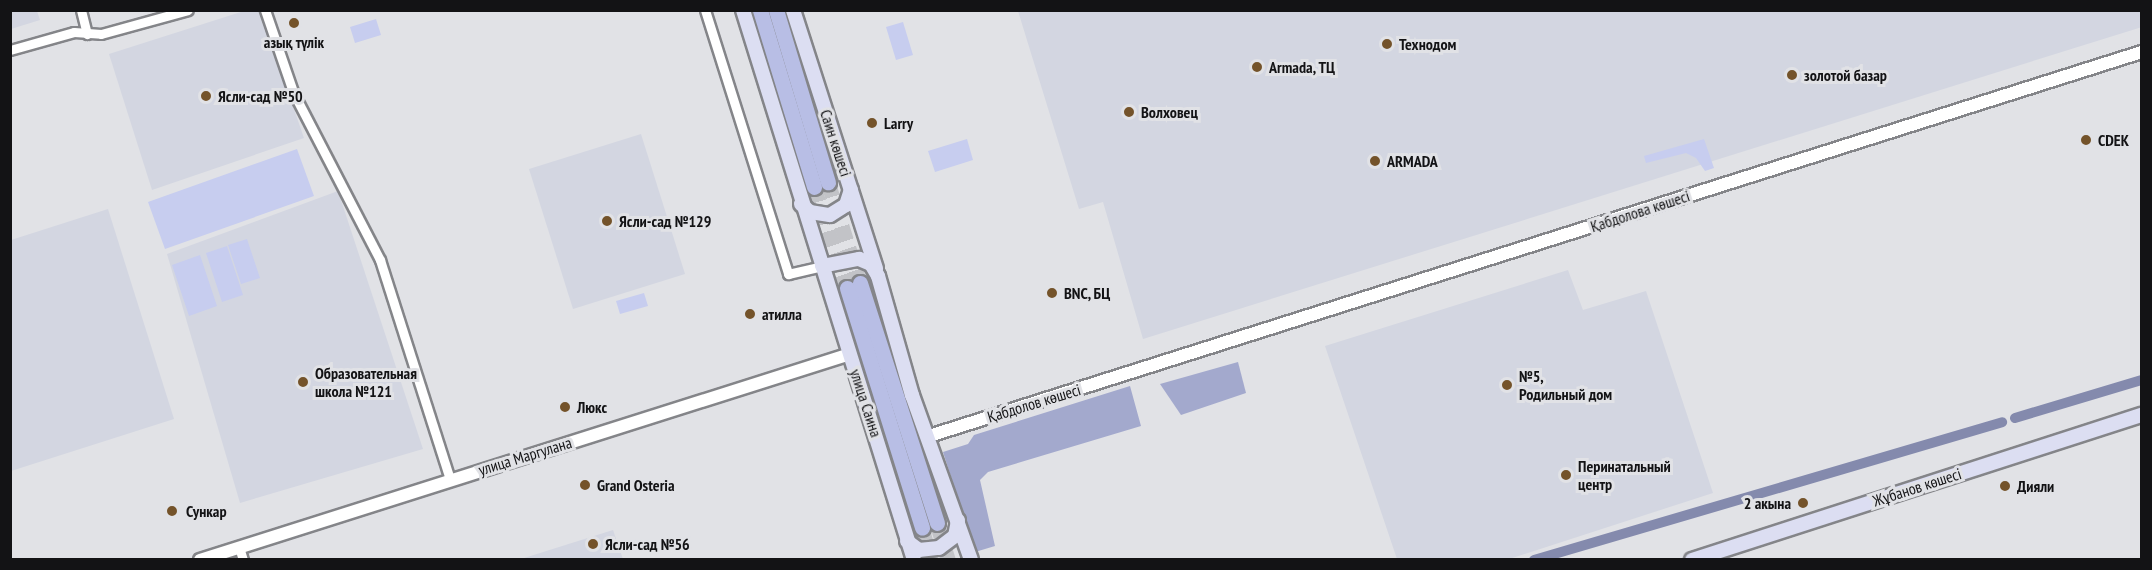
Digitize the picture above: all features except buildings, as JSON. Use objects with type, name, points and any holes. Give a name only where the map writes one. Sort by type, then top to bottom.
[{"type":"main road","points":[[743,10],[822,266],[860,259],[871,264],[878,276]]},
{"type":"main road","name":"Саин көшесі","points":[[760,10],[821,184],[776,10]]},
{"type":"main road","name":"Саин көшесі","points":[[793,10],[878,276],[912,395],[929,436],[971,560]]},
{"type":"main road","points":[[801,204],[810,212],[830,214],[846,205],[851,190]]},
{"type":"main road","name":"улица Саина","points":[[822,266],[908,540]]},
{"type":"main road","points":[[922,528],[854,286],[937,523]]},
{"type":"main road","name":"Жұбанов көшесі","points":[[1692,560],[2142,415]]},
{"type":"main road","points":[[908,540],[919,550],[939,548],[955,536],[958,518]]},
{"type":"main road","points":[[908,540],[914,560]]},
{"type":"street","points":[[81,10],[87,34]]},
{"type":"street","points":[[10,50],[74,32],[101,34],[188,10]]},
{"type":"street","points":[[265,10],[293,92],[380,260],[450,479]]},
{"type":"street","points":[[705,10],[788,274],[822,266]]},
{"type":"street","name":"Қабдолова көшесі","points":[[1140,370],[2142,52]]},
{"type":"street","name":"улица Маргулана","points":[[200,560],[241,553],[450,479],[850,354]]},
{"type":"street","name":"Қабдолов көшесі","points":[[929,436],[1140,370]]},
{"type":"shaded area","points":[[11,10],[37,11],[40,20],[11,29]]},
{"type":"shaded area","points":[[2141,10],[2142,27],[1143,339],[1103,202],[1079,209],[1018,11]]},
{"type":"shaded area","name":"Ясли-сад №50","points":[[244,11],[260,11],[304,138],[152,190],[109,54]]},
{"type":"shaded area","points":[[376,19],[381,35],[355,43],[350,27]]},
{"type":"shaded area","points":[[903,22],[913,55],[896,60],[886,27]]},
{"type":"shaded area","name":"Ясли-сад №129","points":[[641,134],[685,274],[573,309],[529,169]]},
{"type":"shaded area","points":[[967,139],[973,160],[935,172],[928,151]]},
{"type":"shaded area","points":[[1704,139],[1714,168],[1705,171],[1696,158],[1686,153],[1646,163],[1644,156]]},
{"type":"shaded area","points":[[297,149],[314,196],[165,249],[148,202]]},
{"type":"shaded area","name":"Образовательная школа №121","points":[[338,191],[423,449],[240,503],[167,254]]},
{"type":"shaded area","points":[[108,209],[174,419],[11,471],[11,240]]},
{"type":"shaded area","points":[[247,239],[260,278],[241,284],[228,245]]},
{"type":"shaded area","points":[[227,246],[243,295],[222,302],[206,253]]},
{"type":"shaded area","points":[[200,255],[217,306],[189,316],[172,265]]},
{"type":"shaded area","points":[[1568,270],[1583,310],[1646,291],[1713,493],[1509,559],[1397,559],[1325,346]]},
{"type":"shaded area","points":[[644,293],[648,306],[620,314],[616,301]]},
{"type":"shaded area","points":[[1238,362],[1246,393],[1181,415],[1160,384]]},
{"type":"shaded area","points":[[1130,386],[1141,426],[988,472],[980,480],[995,546],[975,552],[943,452],[968,444],[974,435]]},
{"type":"shaded area","name":"Ясли-сад №56","points":[[613,530],[623,559],[521,559]]},
{"type":"waterway","points":[[2015,418],[2142,380]]},
{"type":"waterway","points":[[1534,560],[2002,422]]},
{"type":"tunnel","points":[[828,182],[860,283]]},
{"type":"tunnel","points":[[814,187],[847,288]]},
{"type":"tunnel","points":[[937,523],[948,560]]},
{"type":"tunnel","points":[[922,528],[931,560]]},
{"type":"place","name":"азық түлік","points":[[294,23]]},
{"type":"place","name":"Технодом","points":[[1387,44]]},
{"type":"place","name":"Armada, ТЦ","points":[[1257,67]]},
{"type":"place","name":"золотой базар","points":[[1792,75]]},
{"type":"place","name":"Ясли-сад №50","points":[[206,96]]},
{"type":"place","name":"Волховец","points":[[1129,112]]},
{"type":"place","name":"Larry","points":[[872,123]]},
{"type":"place","name":"CDEK","points":[[2086,140]]},
{"type":"place","name":"ARMADA","points":[[1375,161]]},
{"type":"place","name":"Ясли-сад №129","points":[[607,221]]},
{"type":"place","name":"BNC, БЦ","points":[[1052,293]]},
{"type":"place","name":"атилла","points":[[750,314]]},
{"type":"place","name":"Образовательная школа №121","points":[[303,382]]},
{"type":"place","name":"№5, Родильный дом","points":[[1507,385]]},
{"type":"place","name":"Люкс","points":[[565,407]]},
{"type":"place","name":"Перинатальный центр","points":[[1566,475]]},
{"type":"place","name":"Grand Osteria","points":[[585,485]]},
{"type":"place","name":"Дияли","points":[[2005,486]]},
{"type":"place","name":"2 акына","points":[[1803,503]]},
{"type":"place","name":"Сункар","points":[[172,511]]},
{"type":"place","name":"Ясли-сад №56","points":[[593,544]]}]
